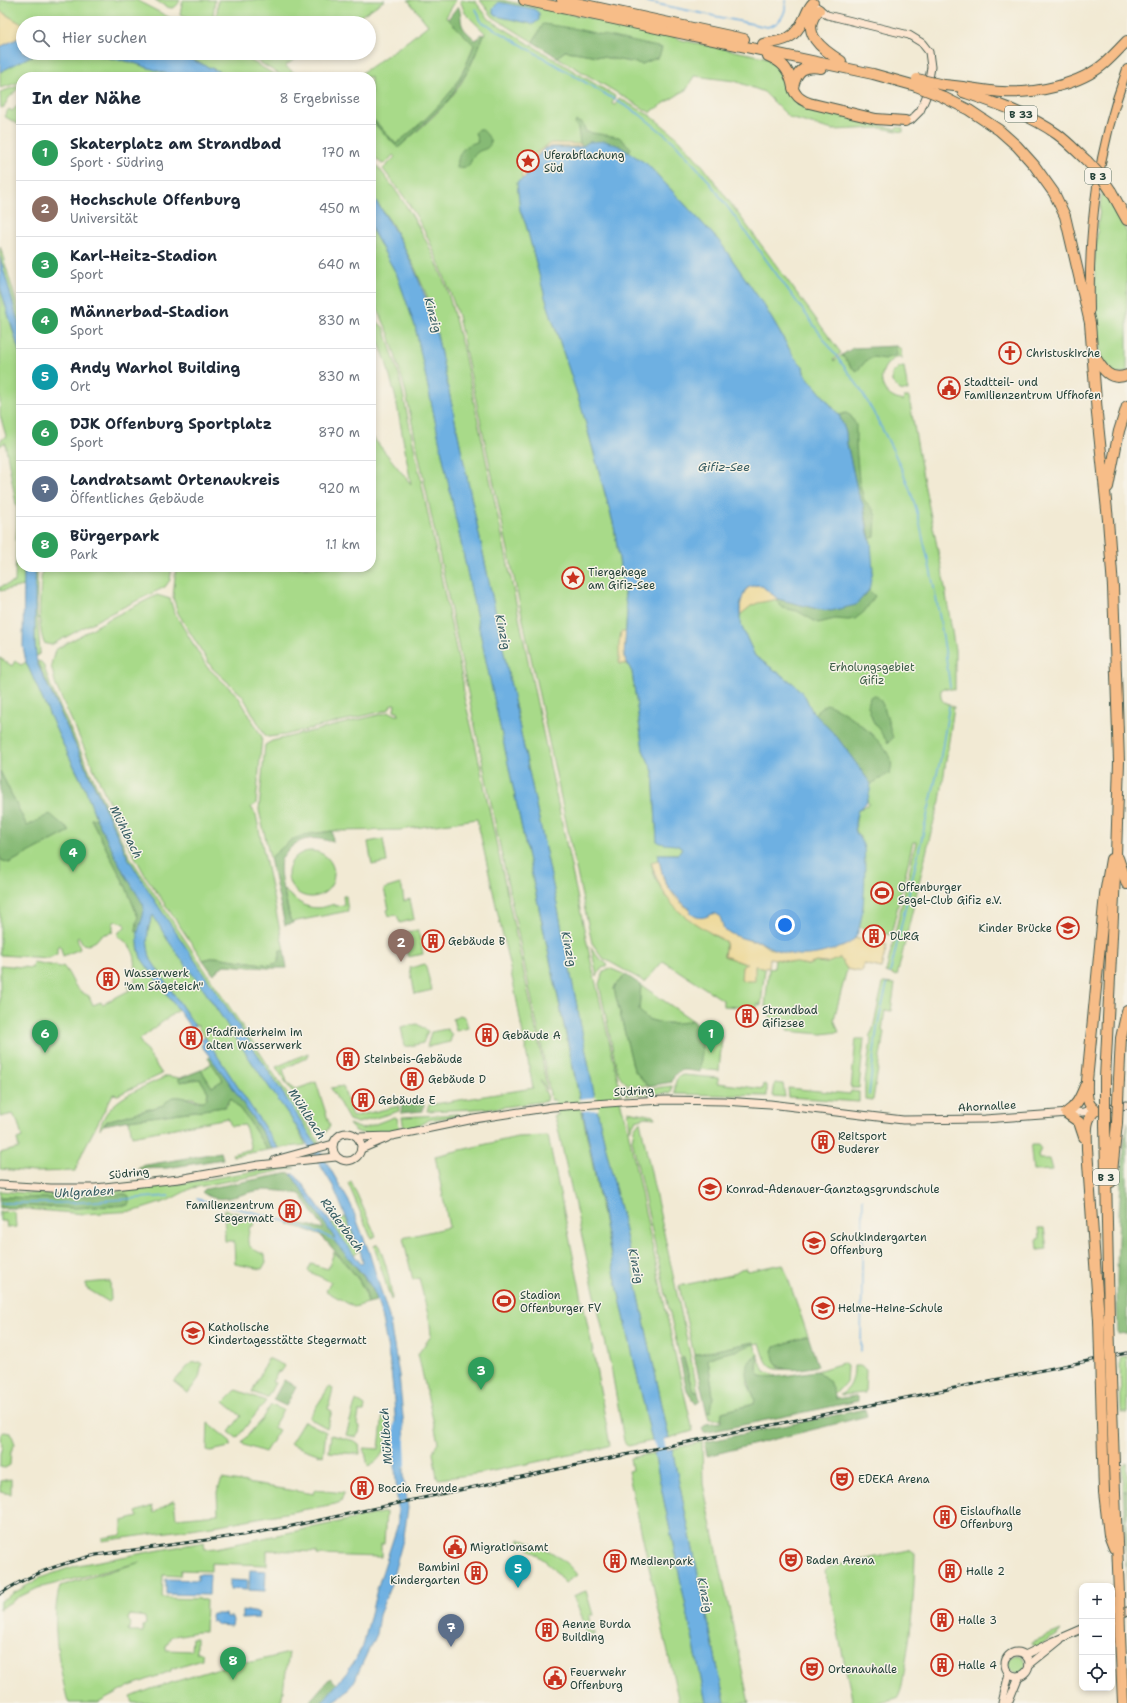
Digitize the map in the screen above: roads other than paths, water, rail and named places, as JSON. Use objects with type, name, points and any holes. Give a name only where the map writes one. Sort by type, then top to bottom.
[{"type":"highway","name":"B 33","points":[[524,0],[873,74],[890,76],[916,83],[944,86],[1001,104],[1028,117],[1057,134],[1087,161],[1101,176],[1127,220]]},
{"type":"highway","name":"B 33","points":[[562,0],[882,70],[890,76]]},
{"type":"highway","points":[[763,44],[787,39],[794,35],[804,19],[808,8],[815,4]]},
{"type":"highway","points":[[815,4],[810,23],[814,38],[819,46],[841,61]]},
{"type":"highway","points":[[944,86],[958,86],[1003,92],[1054,88],[1072,82],[1105,64],[1127,41]]},
{"type":"highway","points":[[752,48],[764,55],[779,60],[785,65],[790,75],[794,93],[799,98],[809,103],[876,119],[904,122]]},
{"type":"highway","points":[[793,87],[796,77],[800,71],[813,66],[865,77],[890,76]]},
{"type":"highway","name":"B 33","points":[[916,83],[969,110],[999,130],[1030,160],[1054,193],[1065,216],[1090,323]]},
{"type":"highway","name":"B 3","points":[[1090,323],[1113,587],[1119,762],[1117,838],[1105,1079],[1107,1230],[1104,1320],[1115,1493],[1120,1635],[1124,1669],[1123,1703]]},
{"type":"highway","points":[[1092,352],[1102,370],[1107,374],[1113,376],[1127,375]]},
{"type":"highway","points":[[1106,497],[1119,431],[1127,406]]},
{"type":"highway","points":[[1117,838],[1105,894],[1087,1081],[1088,1102],[1090,1107],[1096,1110],[1090,1114],[1087,1121],[1087,1149],[1104,1320],[1104,1492],[1109,1534],[1118,1557]]},
{"type":"highway","points":[[1116,854],[1127,884]]},
{"type":"highway","points":[[1107,1230],[1117,1123],[1121,1038],[1127,1011]]},
{"type":"highway","points":[[1087,1081],[1078,1102],[1074,1108],[1066,1113],[1079,1122],[1083,1131],[1087,1149]]},
{"type":"main road","name":"B 3","points":[[1090,323],[1091,236],[1095,192],[1108,131],[1127,69]]},
{"type":"street","points":[[815,4],[827,14],[910,35],[922,43],[929,52],[931,67],[926,97],[920,111],[911,120],[904,122]]},
{"type":"street","name":"Südring","points":[[259,1165],[324,1148],[333,1144],[335,1139],[341,1134],[350,1133],[358,1137],[392,1136],[474,1119],[552,1108],[622,1102],[680,1100],[770,1104],[878,1118]]},
{"type":"street","points":[[1096,1110],[1127,1105]]},
{"type":"street","name":"Ahornallee","points":[[878,1118],[903,1120],[978,1119],[1096,1110]]},
{"type":"street","name":"Südring","points":[[0,1185],[51,1188],[95,1188],[180,1179],[259,1165],[333,1157],[350,1161],[358,1156],[361,1149],[392,1136]]},
{"type":"street","points":[[358,1137],[361,1143],[361,1149]]},
{"type":"street","points":[[333,1144],[333,1157]]},
{"type":"street","points":[[1115,1616],[1127,1611]]},
{"type":"street","points":[[1019,1676],[1009,1673],[1005,1667],[1007,1657],[1014,1652],[1025,1655],[1079,1630]]},
{"type":"street","points":[[1008,1703],[1019,1676],[1026,1672],[1029,1665],[1061,1639]]},
{"type":"street","points":[[1025,1655],[1028,1659],[1029,1665]]},
{"type":"street","points":[[1002,1703],[1009,1673]]},
{"type":"water","points":[[499,2],[534,9],[539,13],[539,20],[532,24],[496,16],[493,13],[493,8]]},
{"type":"water","points":[[16,39],[16,60],[23,60],[0,72],[0,47]]},
{"type":"water","points":[[121,60],[192,60],[220,72],[161,72]]},
{"type":"water","name":"Gifiz-See","points":[[605,141],[619,146],[647,164],[720,242],[765,307],[794,357],[803,366],[804,373],[839,415],[846,432],[847,444],[858,493],[863,504],[871,543],[873,570],[869,590],[856,605],[831,611],[778,599],[762,586],[757,585],[749,587],[745,590],[740,605],[740,623],[755,656],[794,684],[805,696],[812,711],[837,737],[871,784],[868,799],[858,810],[855,822],[855,829],[863,846],[865,856],[865,880],[861,920],[855,938],[845,946],[833,950],[807,955],[790,954],[774,949],[759,941],[746,939],[732,934],[724,930],[718,915],[712,914],[699,917],[693,915],[670,889],[662,872],[658,854],[678,854],[682,848],[676,845],[663,844],[657,841],[653,771],[643,750],[632,672],[624,657],[627,612],[614,526],[581,406],[545,297],[526,225],[520,210],[517,182],[526,177],[527,171],[525,163],[533,161],[544,149],[550,147],[574,148],[583,146],[589,142]]},
{"type":"water","points":[[376,202],[410,259],[424,292],[436,330],[559,914],[598,1114],[622,1217],[669,1438],[652,1441],[615,1276],[590,1146],[415,326],[397,275],[376,237]]},
{"type":"water","points":[[0,257],[16,313],[16,340],[0,287]]},
{"type":"water","points":[[24,572],[35,572],[35,645],[37,663],[128,858],[160,909],[316,1144],[351,1205],[369,1252],[389,1317],[399,1375],[405,1438],[396,1438],[390,1361],[378,1304],[372,1288],[364,1276],[335,1242],[334,1237],[291,1174],[295,1174],[361,1264],[363,1263],[360,1250],[333,1186],[293,1121],[206,993],[167,939],[153,915],[149,926],[148,937],[148,948],[151,960],[195,1026],[191,1028],[141,958],[138,945],[138,932],[143,914],[143,904],[122,869],[96,818],[85,788],[59,736],[26,662],[23,646]]},
{"type":"water","points":[[205,1037],[278,1148],[273,1149],[229,1082],[201,1045],[204,1043],[201,1040]]},
{"type":"water","points":[[672,1449],[725,1703],[706,1703],[654,1453]]},
{"type":"water","points":[[400,1450],[404,1452],[404,1480],[408,1508],[404,1536],[390,1587],[379,1615],[376,1634],[356,1678],[350,1687],[333,1702],[321,1703],[348,1671],[363,1646],[377,1589],[398,1524],[394,1451]]},
{"type":"water","points":[[250,1570],[266,1571],[265,1591],[249,1590]]},
{"type":"water","points":[[198,1574],[210,1574],[209,1595],[166,1594],[166,1579],[198,1580]]},
{"type":"water","points":[[230,1580],[248,1581],[247,1590],[230,1589]]},
{"type":"water","points":[[242,1610],[259,1613],[258,1618],[242,1619]]},
{"type":"water","points":[[225,1614],[226,1617],[232,1617],[232,1626],[217,1625],[215,1621],[212,1621],[211,1615]]},
{"type":"waterway","points":[[638,0],[767,27],[772,26],[782,17],[786,0]]},
{"type":"waterway","points":[[476,9],[481,21],[639,114],[674,142],[707,179],[859,387],[898,460],[910,490],[936,597],[950,687]]},
{"type":"waterway","points":[[890,973],[940,761],[949,706]]},
{"type":"waterway","points":[[869,1095],[877,1028],[887,984]]},
{"type":"waterway","name":"Uhlgraben","points":[[0,1203],[69,1203],[169,1196]]},
{"type":"waterway","name":"Uhlgraben","points":[[197,1199],[250,1211],[302,1226],[335,1240]]},
{"type":"waterway","points":[[861,1352],[863,1199]]},
{"type":"waterway","name":"Mühlbach","points":[[399,1426],[401,1464]]},
{"type":"waterway","name":"Kinzig","points":[[656,1426],[664,1463]]},
{"type":"railway","points":[[0,1594],[22,1581],[46,1570],[96,1555],[243,1535],[287,1527],[629,1454],[1127,1353]]},
{"type":"place","name":"Uferabflachung Süd","points":[[528,161]]},
{"type":"place","name":"Christuskirche","points":[[1010,353]]},
{"type":"place","name":"Stadtteil- und Familienzentrum Uffhofen","points":[[949,388]]},
{"type":"place","name":"Tiergehege am Gifiz-See","points":[[573,578]]},
{"type":"place","name":"Männerbad-Stadion","points":[[73,872]]},
{"type":"place","name":"Offenburger Segel-Club Gifiz e.V.","points":[[882,893]]},
{"type":"place","name":"Kinder Brücke","points":[[1068,928]]},
{"type":"place","name":"DLRG","points":[[874,936]]},
{"type":"place","name":"Gebäude B","points":[[433,941]]},
{"type":"place","name":"Hochschule Offenburg","points":[[401,962]]},
{"type":"place","name":"Wasserwerk \"am Sägeteich\"","points":[[108,979]]},
{"type":"place","name":"Strandbad Gifizsee","points":[[747,1016]]},
{"type":"place","name":"Gebäude A","points":[[487,1035]]},
{"type":"place","name":"Pfadfinderheim im alten Wasserwerk","points":[[191,1038]]},
{"type":"place","name":"DJK Offenburg Sportplatz","points":[[45,1053]]},
{"type":"place","name":"Skaterplatz am Strandbad","points":[[711,1053]]},
{"type":"place","name":"Steinbeis-Gebäude","points":[[348,1059]]},
{"type":"place","name":"Gebäude D","points":[[412,1079]]},
{"type":"place","name":"Gebäude E","points":[[363,1100]]},
{"type":"place","name":"Reitsport Buderer","points":[[823,1142]]},
{"type":"place","name":"Konrad-Adenauer-Ganztagsgrundschule","points":[[710,1189]]},
{"type":"place","name":"Familienzentrum Stegermatt","points":[[290,1211]]},
{"type":"place","name":"Schulkindergarten Offenburg","points":[[814,1243]]},
{"type":"place","name":"Stadion Offenburger FV","points":[[504,1301]]},
{"type":"place","name":"Helme-Heine-Schule","points":[[823,1308]]},
{"type":"place","name":"Katholische Kindertagesstätte Stegermatt","points":[[193,1333]]},
{"type":"place","name":"Karl-Heitz-Stadion","points":[[481,1390]]},
{"type":"place","name":"EDEKA Arena","points":[[842,1479]]},
{"type":"place","name":"Boccia Freunde","points":[[362,1488]]},
{"type":"place","name":"Eislaufhalle Offenburg","points":[[945,1517]]},
{"type":"place","name":"Migrationsamt","points":[[455,1547]]},
{"type":"place","name":"Baden Arena","points":[[791,1560]]},
{"type":"place","name":"Medienpark","points":[[615,1561]]},
{"type":"place","name":"Halle 2","points":[[950,1571]]},
{"type":"place","name":"Bambini Kindergarten","points":[[476,1573]]},
{"type":"place","name":"Andy Warhol Building","points":[[518,1588]]},
{"type":"place","name":"Halle 3","points":[[942,1620]]},
{"type":"place","name":"Aenne Burda Building","points":[[547,1630]]},
{"type":"place","name":"Landratsamt Ortenaukreis","points":[[451,1647]]},
{"type":"place","name":"Halle 4","points":[[942,1665]]},
{"type":"place","name":"Ortenauhalle","points":[[812,1669]]},
{"type":"place","name":"Feuerwehr Offenburg","points":[[555,1678]]},
{"type":"place","name":"Bürgerpark","points":[[233,1680]]},
{"type":"park label","name":"Erholungsgebiet Gifiz","points":[[872,673]]},
{"type":"water label","name":"Räderbach","points":[[342,1225]]}]
